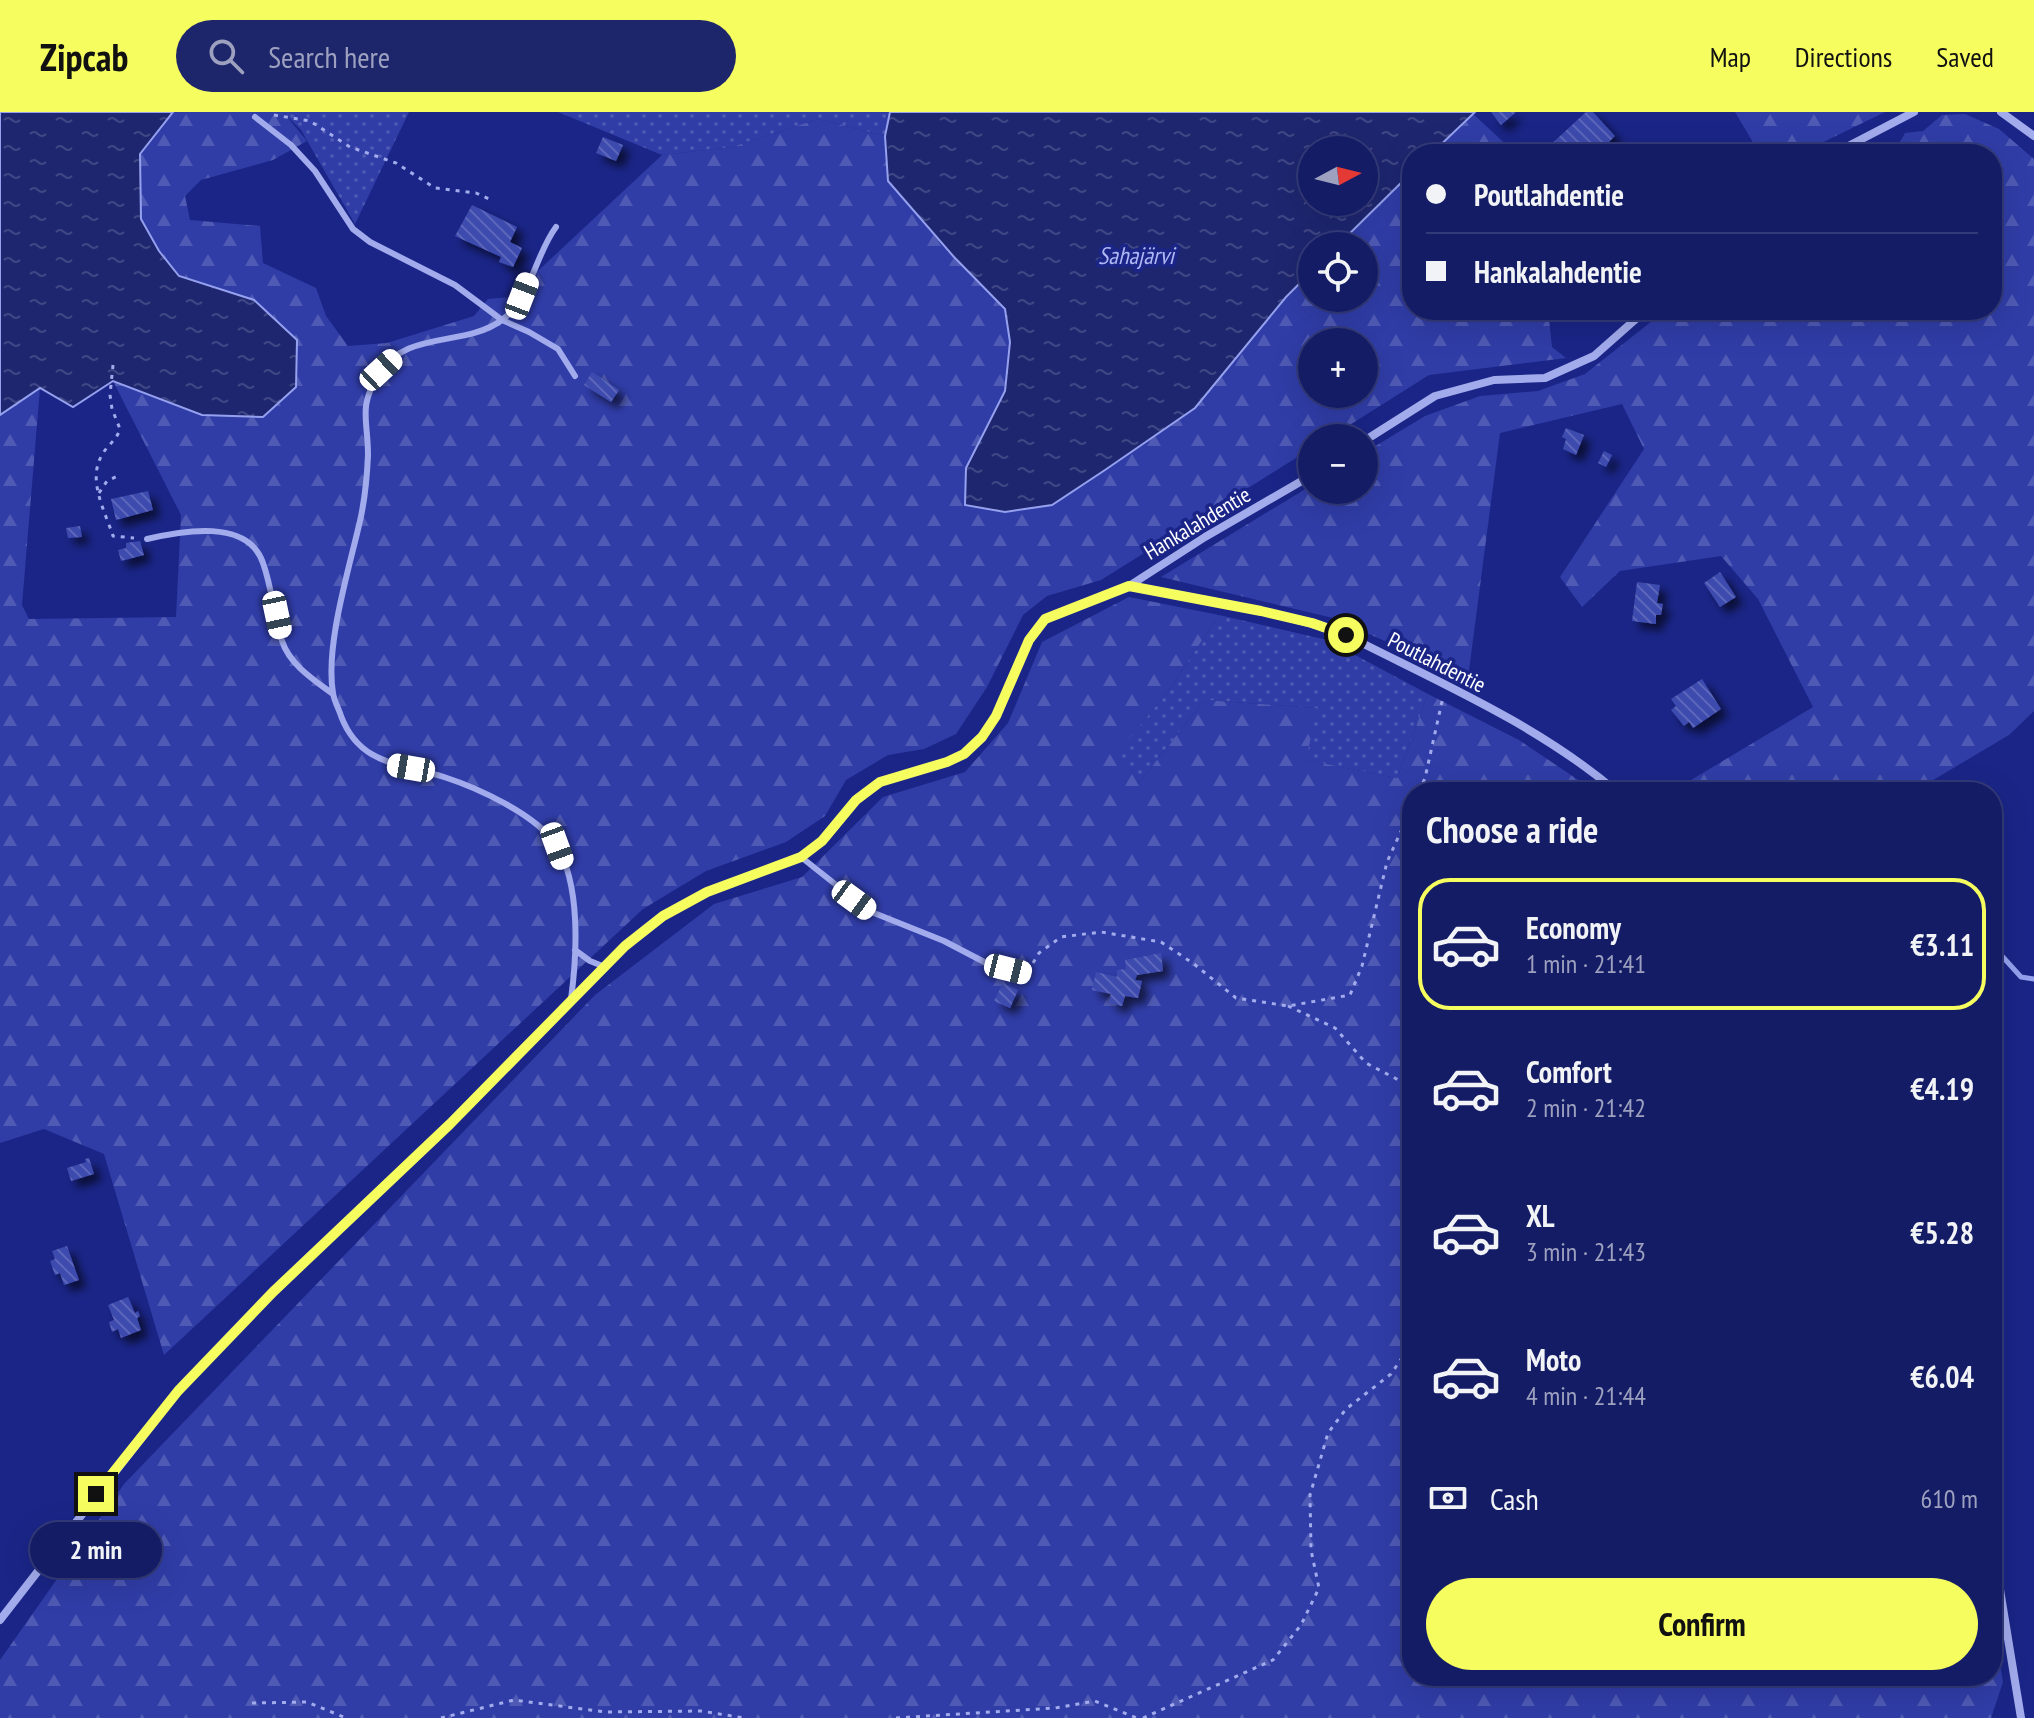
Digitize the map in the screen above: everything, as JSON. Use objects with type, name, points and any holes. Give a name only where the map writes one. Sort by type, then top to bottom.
[{"type":"street","points":[[1852,144],[1914,112]]},
{"type":"street","points":[[2001,112],[2034,136]]},
{"type":"street","points":[[1378,432],[1435,396],[1494,380],[1545,378],[1594,356],[1635,320]]},
{"type":"street","name":"Hankalahdentie","points":[[0,1620],[178,1391],[273,1292],[450,1124],[625,946],[663,916],[707,892],[801,857],[822,841],[856,800],[880,782],[964,754],[982,737],[996,716],[1029,640],[1045,619],[1129,586],[1298,483]]},
{"type":"street","name":"Poutlahdentie","points":[[1129,586],[1312,623],[1346,635],[1549,741],[1605,782]]},
{"type":"street","points":[[2002,1602],[2021,1718]]},
{"type":"lane","points":[[255,117],[291,145],[315,171],[353,229],[370,242],[455,285],[502,320],[558,349],[575,376]]},
{"type":"lane","points":[[556,227],[547,239],[522,296],[502,320],[480,330],[417,344],[398,354],[381,370],[366,397],[364,419],[368,453],[365,497],[337,625],[332,664],[333,694],[346,728],[359,745],[376,758],[469,786],[527,817],[542,828],[557,846],[569,878],[576,931],[571,1002]]},
{"type":"lane","points":[[147,539],[183,531],[229,533],[249,542],[262,558],[283,643],[296,663],[333,694]]},
{"type":"lane","points":[[801,857],[869,911],[944,941],[990,965],[1026,974]]},
{"type":"lane","points":[[575,950],[605,967]]},
{"type":"path","points":[[255,117],[280,115],[310,121],[350,147],[396,163],[435,188],[476,193],[489,199]]},
{"type":"path","points":[[113,365],[110,395],[120,429],[118,436],[100,457],[97,467],[99,493],[113,536],[147,539]]},
{"type":"path","points":[[99,493],[107,481],[120,475]]},
{"type":"path","points":[[1423,782],[1446,686]]},
{"type":"path","points":[[1288,1006],[1350,995],[1362,966],[1387,862],[1402,829]]},
{"type":"path","points":[[1026,974],[1039,953],[1061,937],[1101,932],[1161,942],[1236,998],[1288,1006],[1335,1028],[1366,1063],[1402,1082]]},
{"type":"path","points":[[1143,1718],[1273,1660],[1301,1625],[1319,1588],[1311,1550],[1310,1495],[1328,1433],[1346,1409],[1391,1374],[1402,1358]]},
{"type":"path","points":[[441,1718],[514,1700],[605,1712],[701,1711],[744,1718]]},
{"type":"path","points":[[896,1718],[1055,1708],[1095,1701],[1137,1718]]},
{"type":"path","points":[[252,1703],[307,1702],[346,1718]]},
{"type":"green space","points":[[173,112],[283,112],[307,141],[273,160],[201,180],[185,196],[190,220],[260,226],[263,263],[316,288],[326,316],[348,346],[387,343],[474,316],[488,299],[510,297],[662,155],[732,147],[818,119],[885,136],[888,181],[954,257],[1005,309],[1010,342],[1005,391],[966,468],[965,504],[1005,512],[1105,470],[1195,408],[1298,285],[1298,312],[1378,312],[1378,232],[1351,232],[1367,216],[1378,216],[1378,206],[1402,182],[1402,320],[1549,320],[1552,347],[1566,358],[1429,375],[1378,407],[1378,328],[1298,328],[1298,408],[1377,408],[1351,424],[1298,424],[1298,457],[1101,580],[1047,596],[1023,615],[987,687],[956,734],[924,749],[888,755],[846,780],[825,816],[786,842],[706,871],[643,909],[164,1355],[104,1154],[44,1129],[0,1143],[0,415],[40,388],[22,605],[29,619],[176,617],[181,515],[113,381],[296,387],[297,340],[254,300],[179,276],[159,251],[141,219],[140,154]]},
{"type":"green space","points":[[283,112],[409,112],[355,224],[301,130]]},
{"type":"green space","points":[[558,112],[890,112],[885,136],[818,119],[732,147],[662,155]]},
{"type":"green space","points":[[1735,112],[1885,112],[1819,144],[1754,144]]},
{"type":"green space","points":[[1473,114],[1506,144],[1442,144]]},
{"type":"green space","points":[[1965,114],[1999,129],[2034,159],[2034,711],[2009,735],[1930,782],[1688,782],[1813,707],[1758,599],[1721,556],[1620,571],[1582,607],[1560,577],[1644,449],[1622,404],[1500,433],[1468,678],[1333,618],[1161,577],[1298,494],[1298,504],[1378,504],[1378,445],[1425,416],[1480,396],[1538,391],[1585,374],[1653,320],[2002,320],[2002,144],[1899,144],[1905,133],[1923,131],[1942,115]]},
{"type":"green space","points":[[1129,597],[1219,615],[1167,693],[1118,752],[1139,783],[1204,700],[1317,708],[1306,760],[1397,778],[1428,694],[1519,740],[1581,782],[1402,782],[1402,1686],[2002,1686],[1991,1718],[0,1718],[0,1660],[124,1484],[595,995],[714,904],[802,877],[883,797],[965,772],[1008,723],[1042,642]]},
{"type":"green space","points":[[1219,615],[1327,640],[1428,694],[1397,778],[1305,760],[1316,708],[1204,700],[1139,783],[1117,752],[1167,693]]},
{"type":"water","points":[[0,112],[173,112],[140,154],[141,219],[159,251],[179,276],[254,300],[297,340],[296,387],[263,417],[202,415],[113,381],[73,407],[40,388],[0,415]]},
{"type":"water","name":"Sahajärvi","points":[[890,112],[1475,112],[1441,144],[1402,144],[1402,182],[1378,206],[1378,136],[1298,136],[1298,216],[1367,216],[1351,232],[1298,232],[1298,285],[1195,408],[1052,505],[1005,512],[965,505],[966,468],[1005,391],[1010,342],[1005,309],[954,257],[888,181],[885,136]]},
{"type":"building","points":[[1491,112],[1516,112],[1501,125]]},
{"type":"building","points":[[1586,112],[1593,112],[1615,136],[1607,144],[1551,144]]},
{"type":"building","points":[[603,137],[623,145],[616,161],[596,153]]},
{"type":"building","points":[[472,205],[517,227],[510,242],[522,248],[513,267],[499,262],[501,257],[455,236]]},
{"type":"building","points":[[592,372],[619,390],[611,402],[584,385]]},
{"type":"building","points":[[1566,428],[1584,435],[1576,455],[1563,449],[1566,439],[1562,437]]},
{"type":"building","points":[[1604,451],[1612,455],[1606,467],[1598,463]]},
{"type":"building","points":[[148,491],[153,510],[116,520],[111,499]]},
{"type":"building","points":[[80,526],[82,537],[68,538],[66,528]]},
{"type":"building","points":[[140,541],[144,555],[121,561],[118,550],[126,548],[126,543]]},
{"type":"building","points":[[1720,572],[1736,597],[1720,607],[1704,583]]},
{"type":"building","points":[[1637,582],[1660,585],[1657,603],[1663,604],[1661,615],[1656,615],[1656,624],[1632,621]]},
{"type":"building","points":[[1702,679],[1721,709],[1693,728],[1689,722],[1684,726],[1671,710],[1676,706],[1671,699]]},
{"type":"building","points":[[1161,953],[1163,971],[1137,975],[1135,980],[1142,981],[1138,998],[1125,996],[1122,1006],[1109,1003],[1111,994],[1092,990],[1096,972],[1117,977],[1117,970],[1126,969],[1125,960]]},
{"type":"building","points":[[1003,983],[1018,990],[1010,1008],[994,1001]]},
{"type":"building","points":[[89,1158],[94,1174],[71,1181],[67,1168],[86,1162],[85,1159]]},
{"type":"building","points":[[67,1246],[79,1280],[64,1285],[60,1273],[55,1275],[50,1261],[55,1259],[52,1251]]},
{"type":"building","points":[[128,1297],[135,1313],[138,1311],[140,1316],[137,1318],[141,1330],[121,1338],[118,1329],[112,1332],[109,1322],[114,1320],[108,1305]]},
{"type":"waterway","points":[[2002,956],[2021,977],[2034,979]]},
{"type":"route","points":[[96,1494],[178,1391],[273,1292],[450,1124],[625,946],[663,916],[707,892],[801,857],[822,841],[856,800],[880,782],[964,754],[982,737],[996,716],[1029,640],[1045,619],[1129,586],[1261,611],[1346,635]]}]
